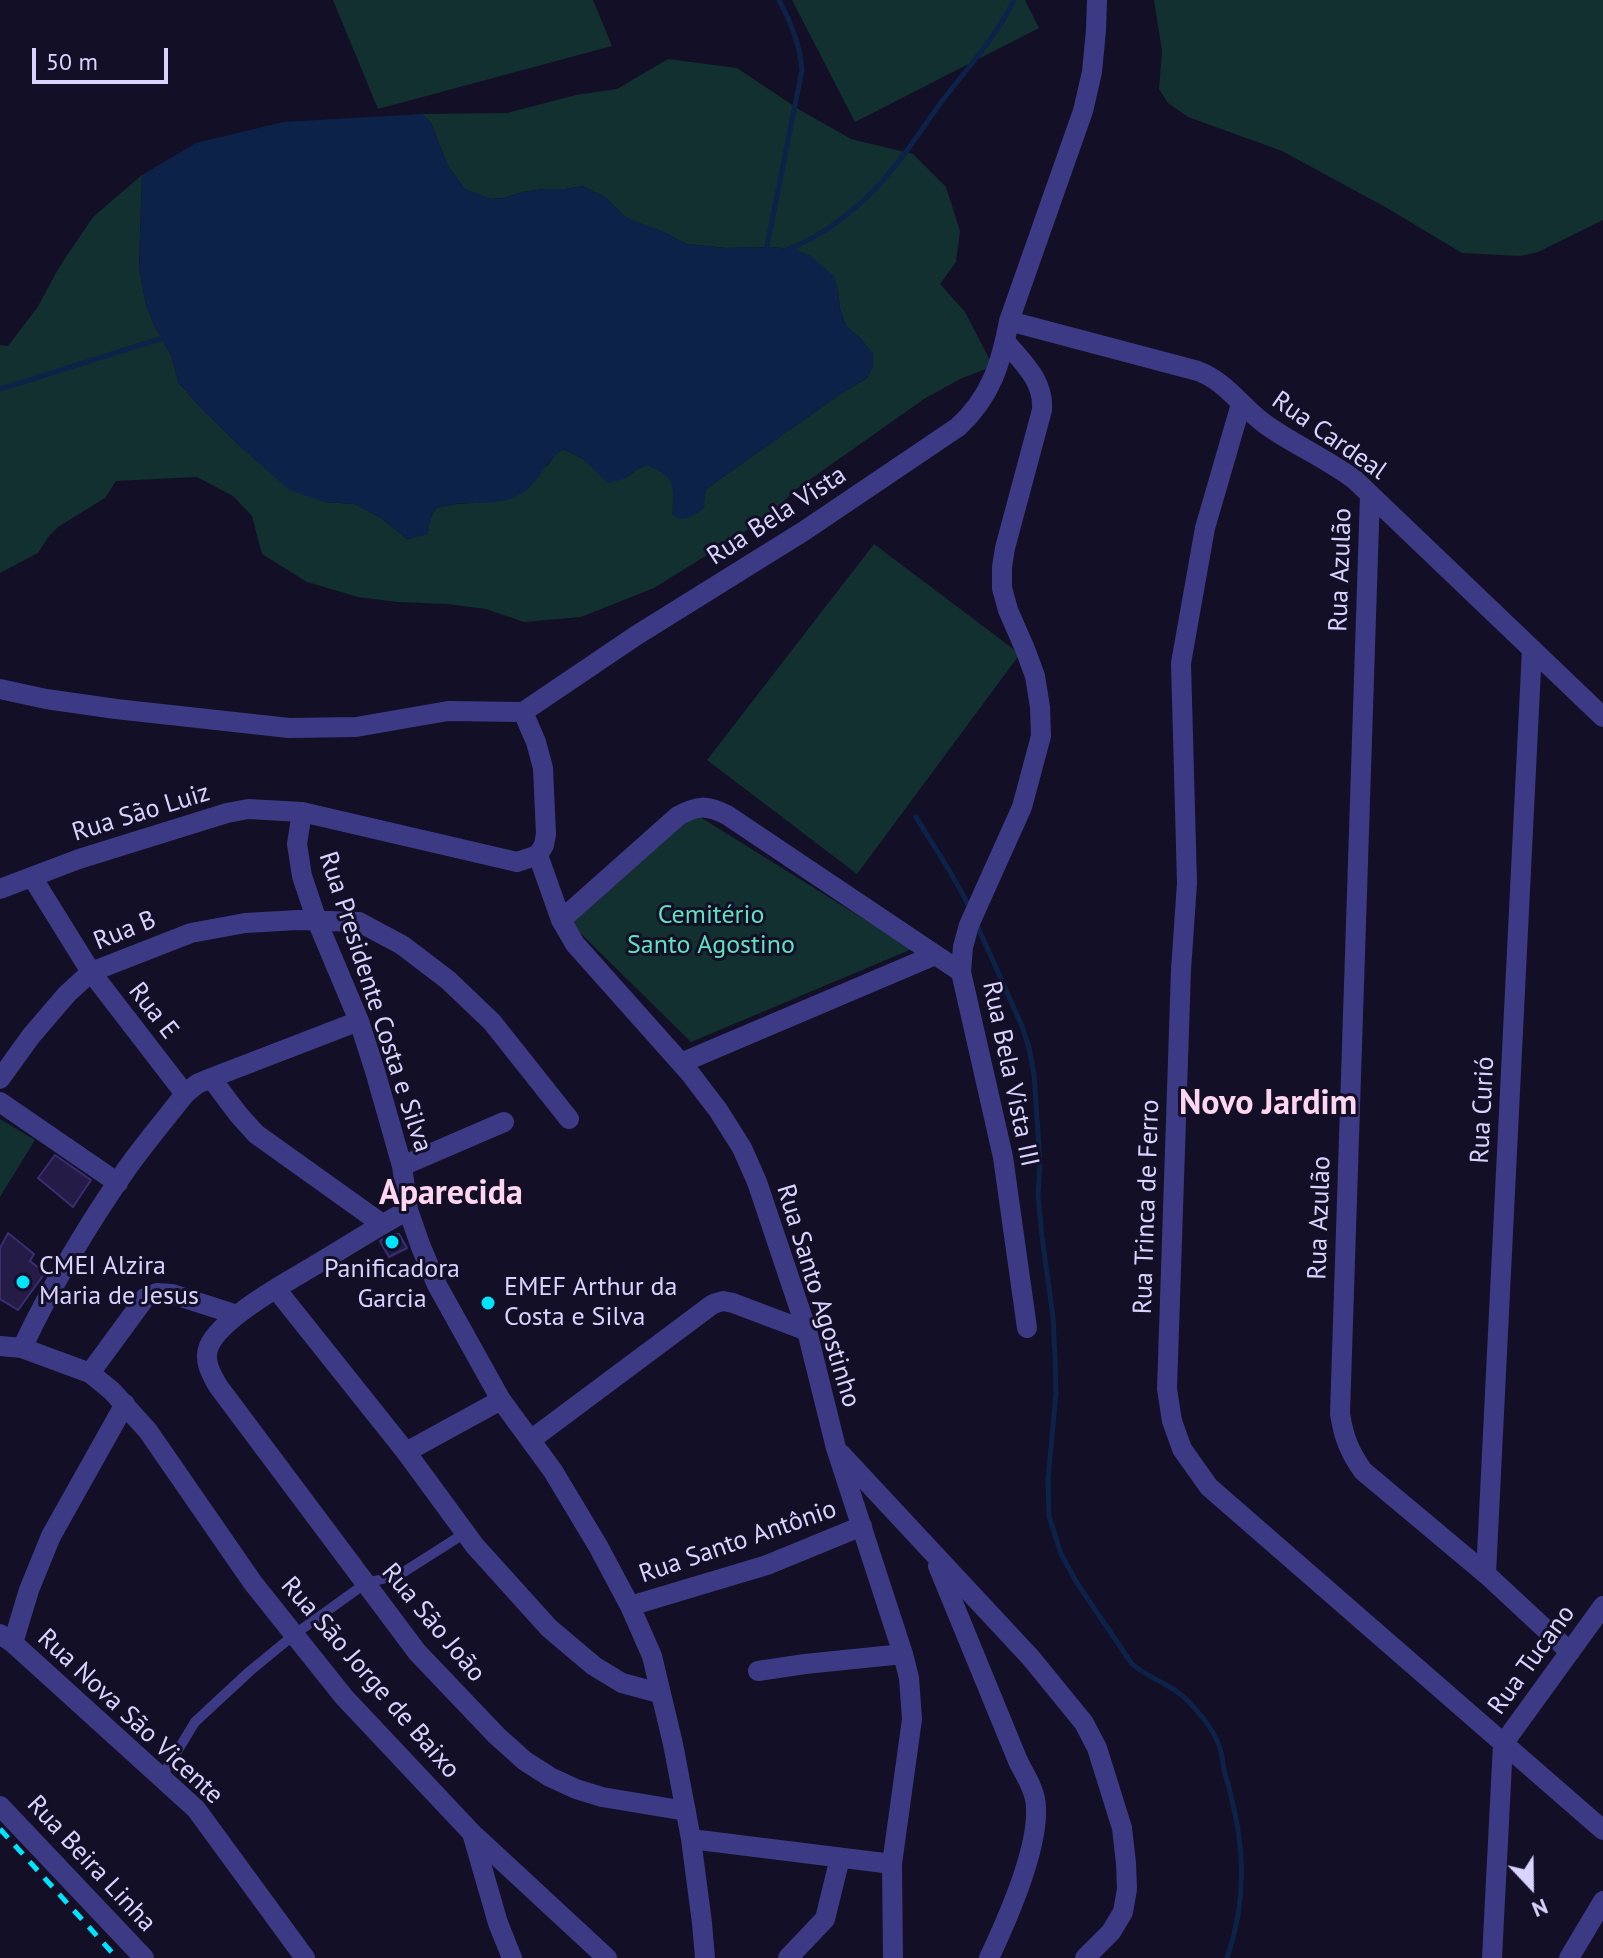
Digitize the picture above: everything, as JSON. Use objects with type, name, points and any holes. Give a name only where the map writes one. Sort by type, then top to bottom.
[{"type":"street","name":"Rua Bela Vista","points":[[523,712],[637,635],[804,531],[958,427],[978,406],[990,387],[1083,111],[1092,72],[1097,0]]},
{"type":"street","name":"Rua Cardeal","points":[[1007,331],[1198,371],[1220,382],[1266,425],[1338,467],[1370,494],[1603,717]]},
{"type":"street","name":"Rua Bela Vista III","points":[[1007,331],[1041,389],[1043,399],[1002,567],[1002,588],[1008,610],[1035,676],[1041,736],[1022,807],[969,925],[961,972],[1003,1157],[1027,1328]]},
{"type":"street","name":"Rua Trinca de Ferro","points":[[1241,404],[1205,528],[1181,663],[1187,883],[1181,970],[1167,1373],[1172,1421],[1182,1449],[1209,1487],[1603,1830]]},
{"type":"street","name":"Rua Azulão","points":[[1370,494],[1340,1414],[1344,1439],[1363,1471],[1486,1574],[1570,1652]]},
{"type":"street","name":"Rua Curió","points":[[1486,1574],[1532,649]]},
{"type":"street","points":[[0,689],[116,709],[289,728],[356,727],[448,711],[523,712],[543,768],[546,834],[538,855]]},
{"type":"street","points":[[561,920],[678,816],[694,807],[712,808],[727,815],[961,972]]},
{"type":"street","name":"Rua São Luiz","points":[[0,889],[79,859],[227,813],[248,809],[302,812]]},
{"type":"street","name":"Rua Presidente Costa e Silva","points":[[538,855],[517,862],[505,860],[302,812],[297,844],[302,876],[317,921],[359,1021],[375,1071],[402,1166],[408,1210],[437,1285],[501,1400],[532,1439],[598,1546],[652,1656],[691,1839],[705,1958]]},
{"type":"street","name":"Rua Santo Agostinho","points":[[538,855],[561,920],[575,944],[681,1063],[718,1110],[742,1148],[757,1182],[807,1331],[836,1448],[909,1678],[912,1719],[892,1864],[893,1958]]},
{"type":"street","name":"Rua E","points":[[32,877],[91,972],[185,1094]]},
{"type":"street","name":"Rua B","points":[[0,1079],[31,1036],[67,994],[91,972],[191,933],[245,923],[298,920],[359,922],[402,945],[448,980],[492,1022],[569,1119]]},
{"type":"street","points":[[681,1063],[935,955]]},
{"type":"street","points":[[22,1348],[79,1242],[118,1183],[185,1094],[211,1078],[359,1021]]},
{"type":"street","points":[[211,1078],[256,1134],[382,1224]]},
{"type":"street","points":[[0,1102],[118,1183]]},
{"type":"street","points":[[402,1166],[504,1122]]},
{"type":"street","points":[[0,1346],[22,1348],[90,1373],[145,1298],[157,1293],[172,1294],[237,1315],[408,1210]]},
{"type":"street","points":[[276,1289],[406,1452],[475,1546],[549,1628],[594,1666],[622,1683],[659,1693]]},
{"type":"street","points":[[532,1439],[713,1304],[723,1301],[733,1303],[807,1331]]},
{"type":"street","name":"Rua São João","points":[[237,1315],[212,1340],[206,1360],[210,1372],[417,1652],[497,1736],[525,1761],[550,1777],[602,1797],[686,1811]]},
{"type":"street","name":"Rua São Jorge de Baixo","points":[[90,1373],[112,1391],[148,1431],[253,1583],[344,1697],[472,1833],[607,1958]]},
{"type":"street","points":[[406,1452],[501,1400]]},
{"type":"street","points":[[6,1638],[51,1536],[125,1404]]},
{"type":"street","points":[[836,1448],[1031,1658],[1084,1723],[1097,1748],[1122,1828],[1127,1889],[1123,1912],[1111,1932],[1085,1958]]},
{"type":"street","name":"Rua Santo Antônio","points":[[630,1606],[767,1565],[862,1526]]},
{"type":"street","points":[[934,1555],[1036,1804],[1035,1833],[989,1958]]},
{"type":"street","name":"Rua Tucano","points":[[1503,1744],[1603,1606]]},
{"type":"street","name":"Rua Nova São Vicente","points":[[6,1638],[196,1809],[305,1958]]},
{"type":"street","points":[[758,1671],[903,1654]]},
{"type":"street","points":[[1492,1958],[1503,1744]]},
{"type":"street","name":"Rua Beira Linha","points":[[0,1806],[144,1958]]},
{"type":"street","points":[[472,1833],[498,1923],[512,1958]]},
{"type":"street","points":[[691,1839],[892,1864]]},
{"type":"street","points":[[788,1958],[825,1919],[840,1858]]},
{"type":"street","points":[[1569,1958],[1603,1901]]},
{"type":"lane","points":[[161,1778],[195,1722],[295,1634],[366,1583],[399,1575],[465,1533]]},
{"type":"green space","points":[[333,0],[593,0],[612,46],[378,109]]},
{"type":"green space","points":[[792,0],[1025,0],[1039,28],[855,122]]},
{"type":"green space","points":[[1154,0],[1603,0],[1603,220],[1538,252],[1520,256],[1462,253],[1282,151],[1188,117],[1168,103],[1159,89],[1162,51]]},
{"type":"green space","points":[[668,59],[737,68],[851,139],[913,154],[946,187],[960,231],[956,262],[940,284],[965,312],[993,366],[960,379],[924,399],[795,490],[768,517],[654,588],[581,617],[524,622],[486,609],[358,597],[307,582],[262,554],[252,516],[233,496],[197,477],[116,481],[105,498],[58,527],[38,553],[0,573],[0,345],[8,346],[37,308],[60,266],[93,217],[142,175],[139,268],[146,305],[172,357],[178,382],[243,449],[325,502],[355,504],[381,518],[407,539],[427,534],[436,508],[472,503],[548,465],[563,449],[583,459],[599,474],[624,479],[647,465],[664,473],[674,488],[706,489],[867,378],[873,366],[873,354],[846,326],[838,290],[797,250],[686,244],[626,218],[605,197],[583,186],[522,192],[490,199],[465,189],[448,166],[431,123],[422,114],[507,113],[576,95],[617,89]]},
{"type":"green space","points":[[874,544],[1020,654],[857,874],[707,760]]},
{"type":"green space","name":"Cemitério Santo Agostino","points":[[684,807],[912,949],[691,1042],[566,919]]},
{"type":"green space","points":[[0,1119],[35,1140],[0,1197]]},
{"type":"water","points":[[422,114],[431,123],[448,166],[465,189],[490,199],[522,192],[583,186],[605,197],[627,218],[686,244],[726,248],[773,247],[797,250],[811,256],[834,276],[846,326],[873,354],[873,366],[868,377],[706,489],[704,508],[684,519],[672,514],[671,483],[656,469],[647,465],[624,479],[607,483],[583,459],[563,449],[526,491],[496,502],[436,508],[428,534],[407,539],[381,518],[355,504],[325,502],[289,490],[243,449],[178,382],[172,357],[146,305],[139,268],[142,175],[196,143],[283,122]]},
{"type":"building","points":[[55,1155],[91,1180],[73,1207],[38,1178]]},
{"type":"building","name":"CMEI Alzira Maria de Jesus","points":[[8,1233],[34,1254],[30,1261],[45,1273],[18,1310],[0,1299],[0,1248]]},
{"type":"building","name":"Panificadora Garcia","points":[[399,1234],[407,1248],[389,1257],[380,1241]]},
{"type":"waterway","points":[[766,251],[802,70],[794,34],[779,0]]},
{"type":"waterway","points":[[784,251],[831,227],[883,180],[991,38],[1014,0]]},
{"type":"waterway","points":[[0,389],[166,337]]},
{"type":"waterway","points":[[916,817],[970,909]]},
{"type":"waterway","points":[[977,925],[1022,1026],[1034,1074],[1040,1162],[1038,1195],[1055,1358],[1049,1516],[1061,1554],[1077,1583],[1132,1664],[1188,1701],[1208,1725],[1219,1745],[1237,1823],[1242,1867],[1239,1912],[1227,1958]]},
{"type":"railway","points":[[0,1829],[117,1958]]},
{"type":"place","name":"Panificadora Garcia","points":[[392,1242]]},
{"type":"place","name":"CMEI Alzira Maria de Jesus","points":[[23,1282]]},
{"type":"place","name":"EMEF Arthur da Costa e Silva","points":[[488,1303]]},
{"type":"district","name":"Novo Jardim","points":[[1268,1104]]},
{"type":"district","name":"Aparecida","points":[[451,1194]]}]
